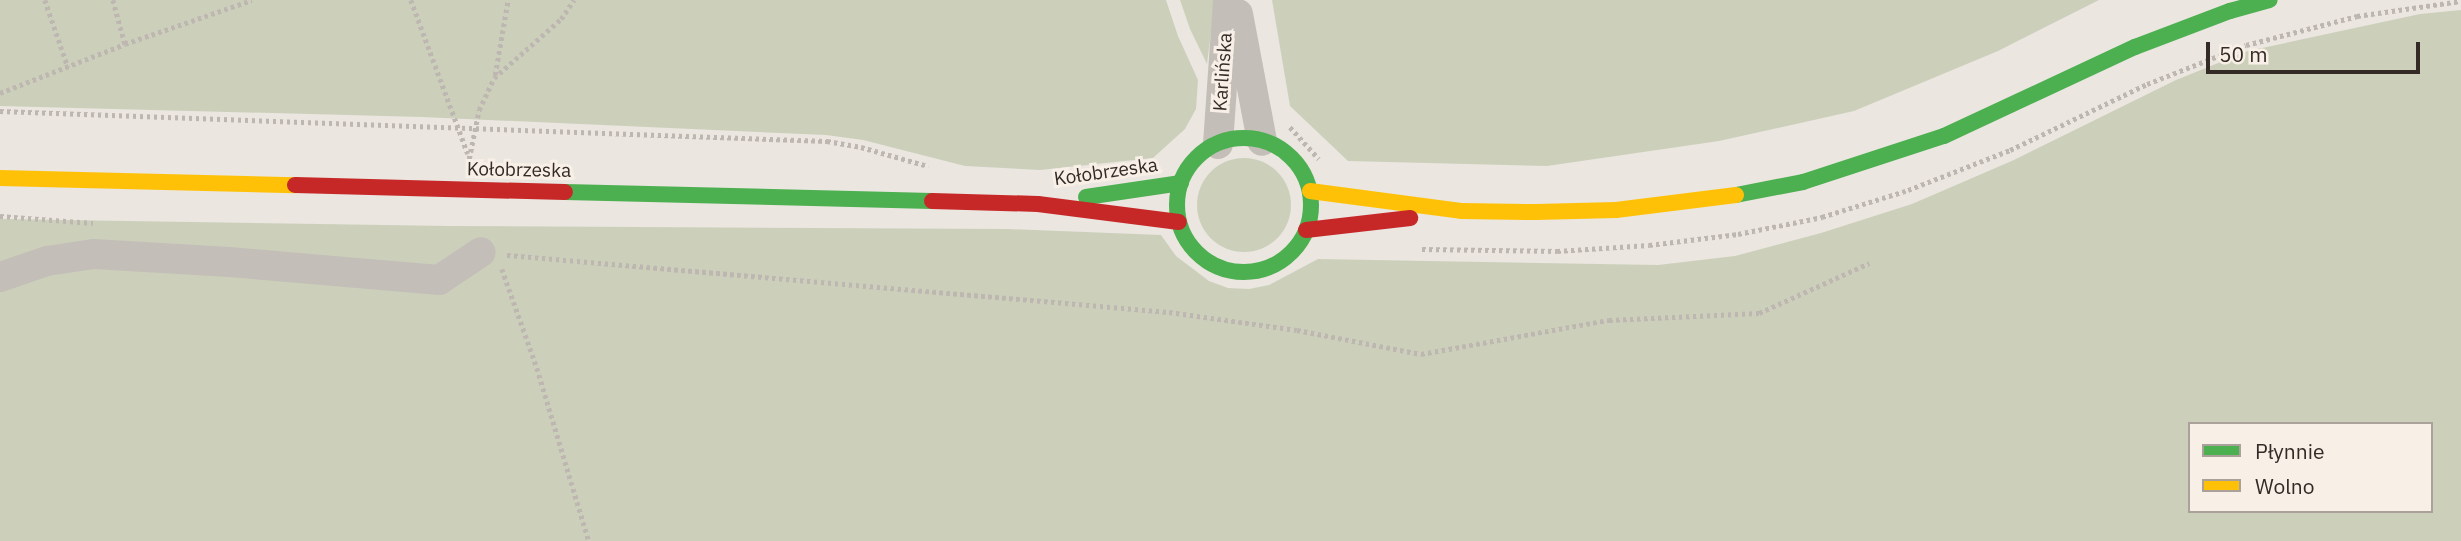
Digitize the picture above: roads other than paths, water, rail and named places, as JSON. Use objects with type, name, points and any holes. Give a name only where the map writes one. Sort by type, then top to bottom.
[{"type":"main road","points":[[1306,230],[1461,211],[1616,210],[1731,196],[1803,182],[1875,161],[1944,136],[2135,47],[2230,11],[2270,0]]},
{"type":"main road","points":[[1240,139],[1262,141],[1276,146],[1297,165],[1310,191],[1311,211],[1306,230],[1297,247],[1267,268],[1230,271],[1213,265],[1198,254],[1186,239],[1179,222],[1177,203],[1181,183],[1195,160],[1218,144],[1240,139]]},
{"type":"main road","name":"Kołobrzeska","points":[[0,178],[1038,204],[1179,222]]},
{"type":"main road","name":"Kołobrzeska","points":[[1038,204],[1181,183]]},
{"type":"main road","points":[[1310,191],[1461,211]]},
{"type":"street","name":"Karlińska","points":[[1218,144],[1228,0]]},
{"type":"street","name":"Karlińska","points":[[1236,0],[1262,141]]},
{"type":"street","points":[[0,277],[47,261],[94,254],[229,262],[439,280],[481,252]]}]
